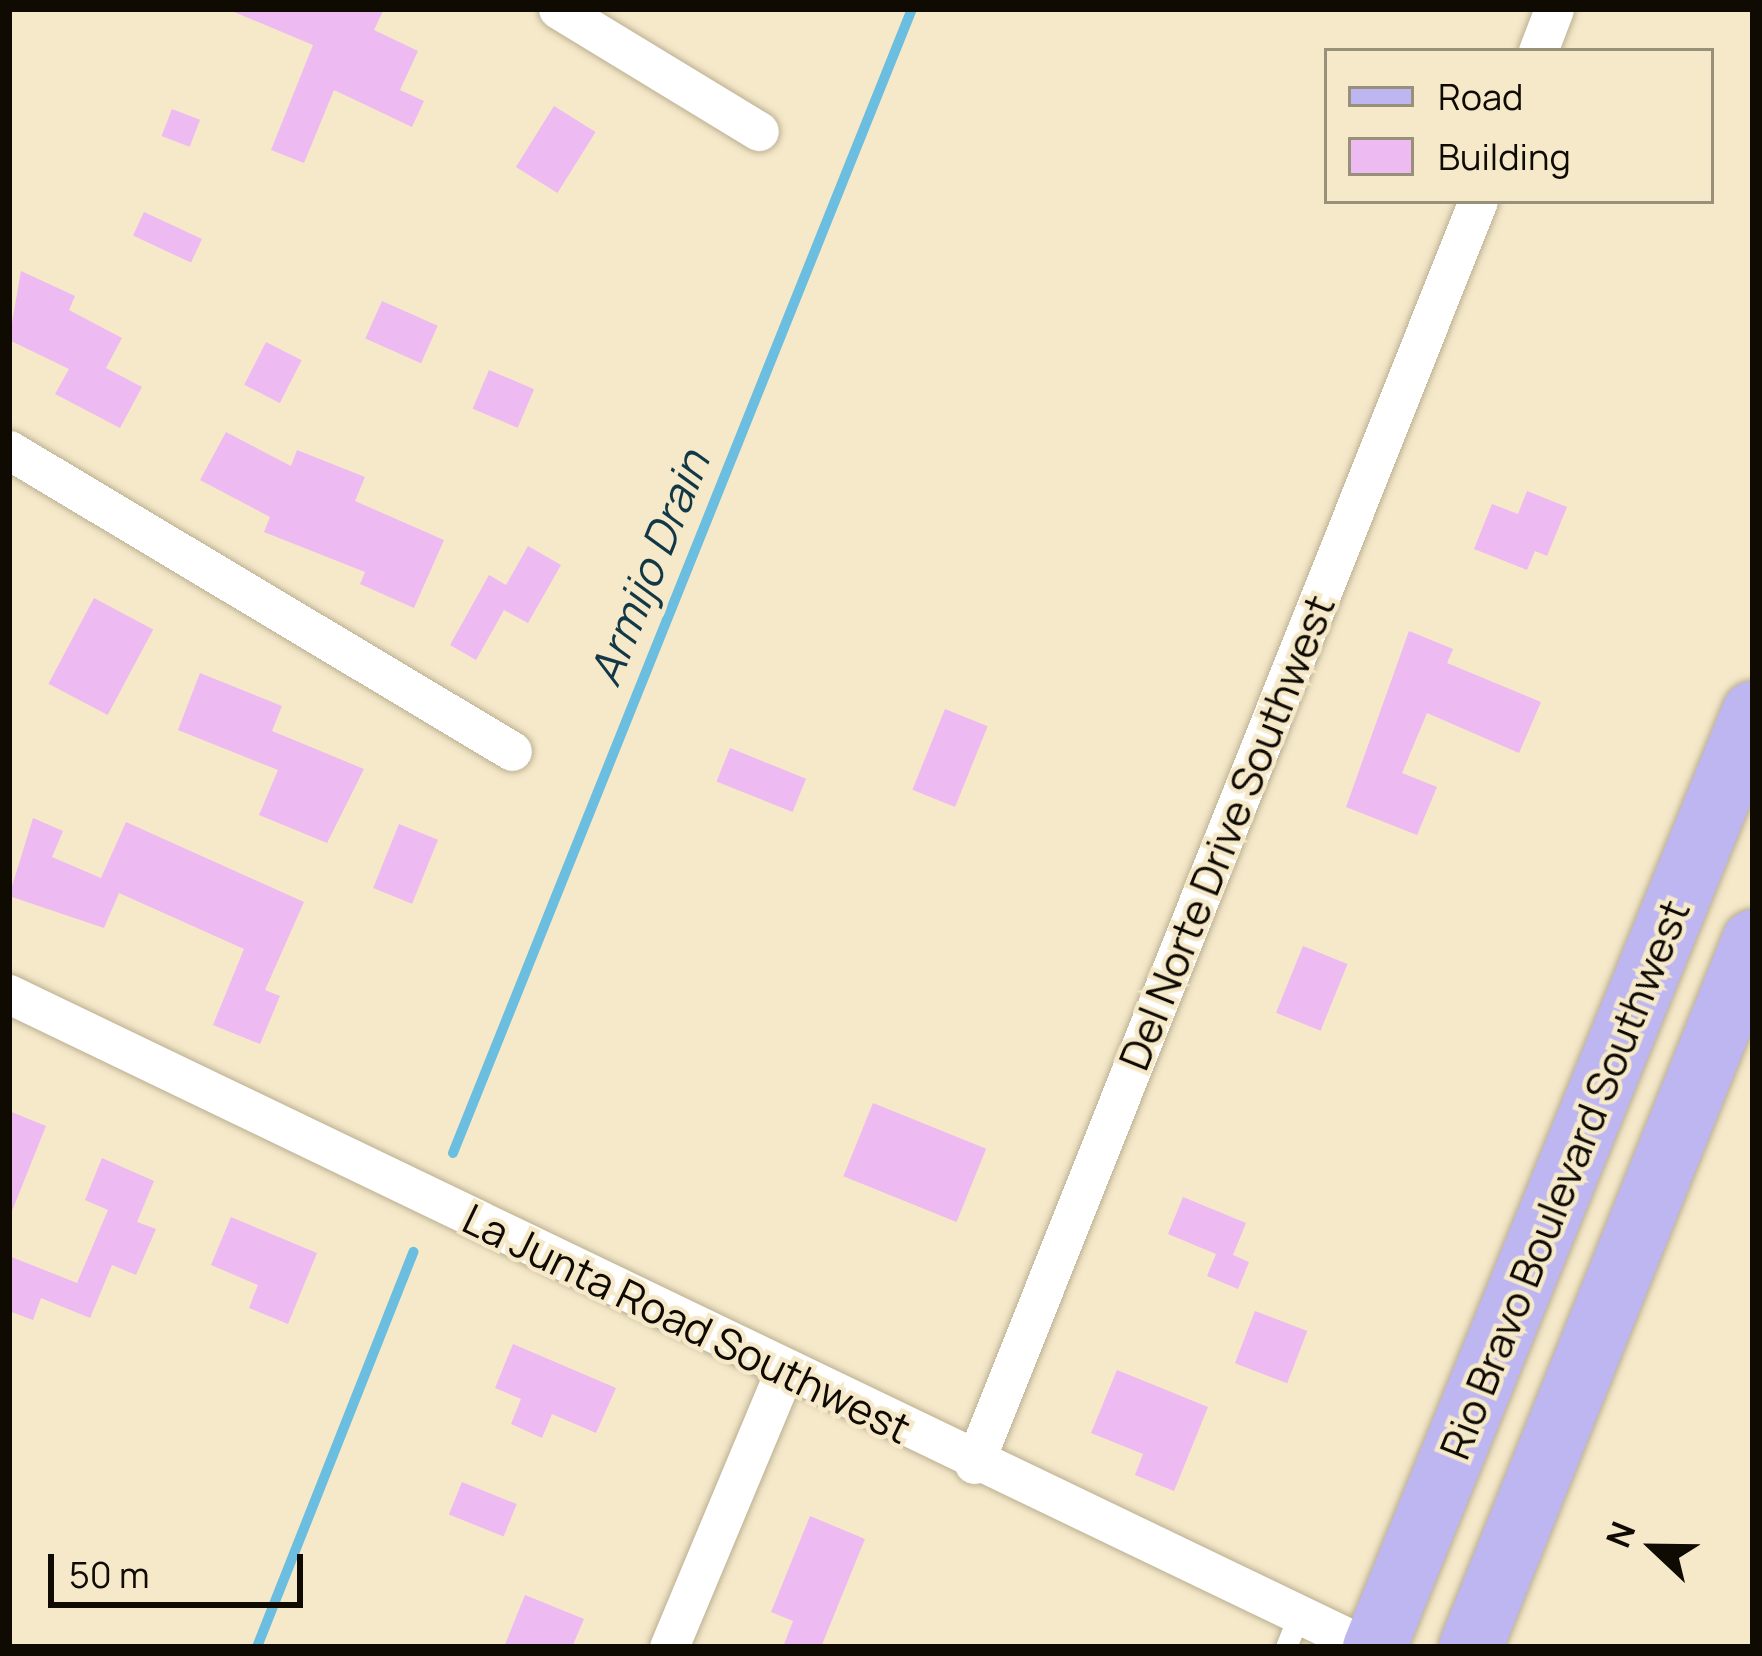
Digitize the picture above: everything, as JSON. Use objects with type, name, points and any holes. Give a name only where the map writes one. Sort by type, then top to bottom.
[{"type":"main road","name":"Rio Bravo Boulevard Southwest","points":[[1370,1647],[1753,712]]},
{"type":"main road","name":"Rio Bravo Boulevard Southwest","points":[[1470,1647],[1753,941]]},
{"type":"street","points":[[558,9],[759,131]]},
{"type":"street","points":[[1539,48],[1554,9]]},
{"type":"street","name":"Del Norte Drive Southwest","points":[[974,1464],[1477,204]]},
{"type":"street","points":[[9,450],[512,751]]},
{"type":"street","name":"La Junta Road Southwest","points":[[9,994],[785,1370],[1293,1631],[1370,1647]]},
{"type":"street","points":[[669,1647],[785,1370]]},
{"type":"building","points":[[227,9],[384,9],[374,30],[418,51],[400,90],[424,101],[412,127],[334,90],[304,163],[271,150],[313,45]]},
{"type":"building","points":[[554,106],[596,132],[557,193],[516,167]]},
{"type":"building","points":[[172,109],[200,120],[190,147],[162,136]]},
{"type":"building","points":[[144,212],[202,239],[191,263],[133,236]]},
{"type":"building","points":[[21,271],[75,296],[69,310],[122,338],[106,368],[142,387],[120,428],[55,394],[69,369],[9,340]]},
{"type":"building","points":[[382,301],[438,326],[421,363],[365,338]]},
{"type":"building","points":[[266,342],[302,360],[280,403],[244,385]]},
{"type":"building","points":[[489,370],[534,389],[518,428],[473,409]]},
{"type":"building","points":[[226,432],[291,466],[297,450],[365,477],[355,501],[444,540],[414,608],[360,584],[365,572],[264,532],[270,517],[200,480]]},
{"type":"building","points":[[1527,491],[1567,507],[1547,556],[1535,551],[1527,570],[1474,549],[1492,504],[1518,514]]},
{"type":"building","points":[[528,546],[561,565],[528,623],[504,610],[476,660],[450,645],[489,575],[506,585]]},
{"type":"building","points":[[94,598],[153,629],[108,715],[48,684]]},
{"type":"building","points":[[1409,631],[1453,649],[1447,663],[1541,702],[1519,753],[1427,713],[1402,773],[1437,787],[1417,835],[1346,807]]},
{"type":"building","points":[[200,673],[282,706],[272,731],[364,769],[327,843],[259,815],[278,770],[178,730]]},
{"type":"building","points":[[945,709],[988,726],[955,807],[912,790]]},
{"type":"building","points":[[730,748],[806,779],[793,812],[717,781]]},
{"type":"building","points":[[33,818],[63,831],[52,857],[101,878],[126,822],[304,902],[265,990],[280,996],[260,1044],[213,1025],[244,949],[119,893],[104,928],[9,896]]},
{"type":"building","points":[[399,824],[438,840],[412,904],[373,888]]},
{"type":"building","points":[[1303,946],[1348,964],[1321,1031],[1276,1013]]},
{"type":"building","points":[[873,1103],[986,1149],[957,1222],[843,1176]]},
{"type":"building","points":[[9,1111],[46,1126],[10,1216],[9,1216]]},
{"type":"building","points":[[102,1158],[154,1181],[137,1222],[156,1229],[136,1275],[112,1265],[90,1318],[41,1298],[33,1320],[9,1311],[9,1256],[77,1283],[108,1210],[85,1200]]},
{"type":"building","points":[[1183,1197],[1246,1223],[1233,1255],[1249,1262],[1238,1289],[1207,1276],[1216,1254],[1168,1234]]},
{"type":"building","points":[[231,1217],[317,1253],[288,1324],[249,1308],[258,1285],[211,1265]]},
{"type":"building","points":[[1255,1311],[1307,1331],[1287,1383],[1235,1363]]},
{"type":"building","points":[[513,1344],[616,1388],[596,1433],[552,1414],[542,1438],[511,1424],[521,1399],[495,1388]]},
{"type":"building","points":[[1117,1370],[1208,1407],[1174,1491],[1135,1475],[1143,1454],[1091,1433]]},
{"type":"building","points":[[462,1482],[517,1504],[504,1537],[449,1514]]},
{"type":"building","points":[[810,1516],[865,1539],[821,1647],[783,1647],[793,1621],[771,1612]]},
{"type":"building","points":[[525,1595],[584,1619],[572,1647],[504,1647]]},
{"type":"waterway","name":"Armijo Drain","points":[[453,1153],[912,9]]},
{"type":"waterway","name":"Armijo Drain","points":[[257,1647],[413,1252]]}]
